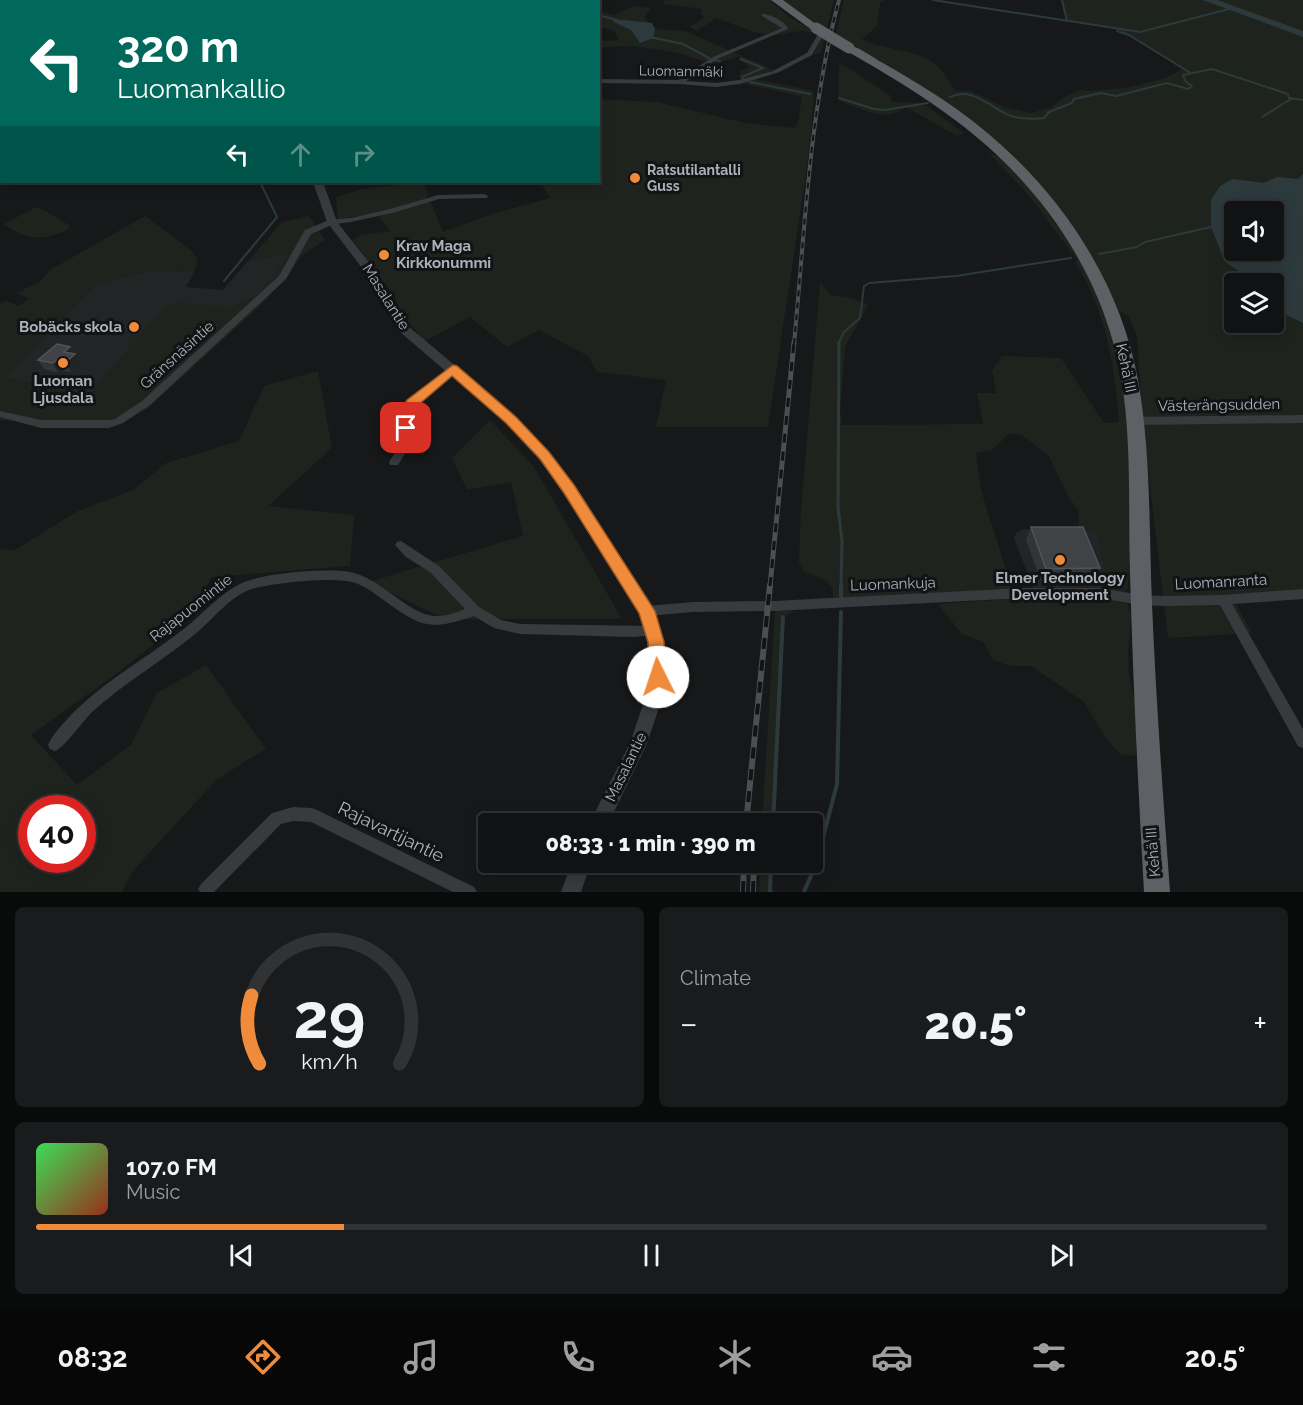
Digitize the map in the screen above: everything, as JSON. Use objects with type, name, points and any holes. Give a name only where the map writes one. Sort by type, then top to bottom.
[{"type":"highway","name":"Kehä III","points":[[776,0],[818,33],[849,48],[945,107],[988,139],[1018,168],[1058,216],[1088,262],[1106,300],[1119,336],[1130,378],[1135,421],[1150,814],[1157,892]]},
{"type":"street","points":[[679,82],[715,58],[785,29],[784,26],[764,15]]},
{"type":"street","name":"Luomanmäki","points":[[600,81],[725,85],[766,75],[810,54],[818,33]]},
{"type":"street","name":"Masalantie","points":[[318,183],[332,222],[370,271],[403,328],[511,420],[544,456],[569,489],[647,611],[653,631],[658,677],[650,718],[603,813]]},
{"type":"street","name":"Gränsnäsintie","points":[[0,414],[41,424],[109,424],[119,421],[146,403],[283,277],[308,232],[332,222],[385,213],[438,197],[484,196]]},
{"type":"street","points":[[394,462],[401,452],[407,412],[412,403],[453,369]]},
{"type":"street","name":"Västerängsudden","points":[[1135,421],[1303,419]]},
{"type":"street","points":[[401,545],[407,554],[438,571],[466,604],[498,624],[520,628],[653,631]]},
{"type":"street","name":"Rajapuomintie","points":[[55,745],[90,703],[190,632],[237,592],[254,583],[330,575],[352,577],[372,586],[417,615],[434,621],[475,611]]},
{"type":"street","name":"Luomankuja","points":[[647,611],[693,607],[774,606],[1024,593],[1100,593],[1141,600]]},
{"type":"street","name":"Luomanranta","points":[[1141,600],[1223,600],[1303,594]]},
{"type":"street","points":[[1223,600],[1303,742]]},
{"type":"street","name":"Rajavartijantie","points":[[206,889],[277,818],[293,814],[312,815],[329,822],[469,892]]},
{"type":"street","points":[[571,892],[578,873]]},
{"type":"shaded area","points":[[664,0],[770,0],[789,17],[816,32],[798,11],[781,0],[834,0],[821,53],[814,54],[821,37],[814,33],[801,31],[771,35],[716,18],[697,31],[689,27],[704,18],[701,13],[702,9],[663,4]]},
{"type":"shaded area","points":[[844,0],[885,0],[880,3],[877,26],[862,39],[927,59],[941,70],[956,91],[971,91],[1004,107],[1031,113],[1052,107],[1064,97],[1080,90],[1131,87],[1166,78],[1182,69],[1129,35],[1110,28],[1067,21],[1062,0],[1303,0],[1303,599],[1236,604],[1252,633],[1168,638],[1142,418],[1137,336],[1129,316],[1118,311],[1096,263],[1014,158],[835,37]]},
{"type":"shaded area","points":[[633,6],[651,8],[644,17],[655,29],[685,31],[774,70],[742,80],[739,76],[741,71],[750,67],[738,59],[741,56],[713,64],[678,53],[641,47],[600,48],[600,41],[619,40],[614,31],[600,26],[600,11],[615,15]]},
{"type":"shaded area","points":[[614,19],[652,23],[655,29],[653,38],[640,43],[631,30],[612,21]]},
{"type":"shaded area","points":[[842,64],[891,96],[892,102],[923,103],[964,133],[957,136],[908,108],[895,113],[880,114],[838,101],[839,65]]},
{"type":"shaded area","points":[[755,79],[814,91],[810,147],[768,427],[656,427],[666,380],[597,372],[588,356],[539,330],[507,347],[470,317],[425,341],[402,315],[394,296],[353,240],[361,235],[390,231],[378,216],[430,200],[443,232],[492,214],[550,198],[541,183],[600,183],[600,99],[657,102],[745,123],[794,128],[798,122],[802,97],[746,84],[732,85]]},
{"type":"shaded area","points":[[989,153],[1012,167],[1067,239],[1094,286],[1112,333],[1121,368],[1130,442],[1131,516],[1128,588],[1123,593],[1108,590],[1098,533],[1078,529],[1079,512],[1067,494],[1049,456],[1021,434],[1009,434],[992,450],[976,453],[981,490],[1012,589],[833,598],[833,588],[825,580],[803,571],[799,562],[801,509],[820,282],[831,295],[853,298],[868,305],[845,347],[840,412],[842,425],[983,424],[977,393],[996,393],[992,371],[1002,356],[1061,358],[1104,423],[1119,422],[1115,381],[1107,339],[1086,280],[1075,262],[1077,260],[1030,197]]},
{"type":"shaded area","points":[[1303,174],[1303,323],[1284,314],[1284,273],[1242,273],[1225,261],[1284,261],[1284,201],[1224,201],[1224,260],[1211,227],[1211,200],[1220,186],[1233,179],[1264,183],[1277,177],[1298,179]]},
{"type":"shaded area","points":[[424,183],[428,195],[425,199],[393,209],[338,220],[336,197],[362,189]]},
{"type":"shaded area","points":[[34,208],[40,208],[69,225],[69,229],[52,236],[36,237],[20,234],[4,224]]},
{"type":"shaded area","points":[[145,216],[192,251],[198,260],[194,272],[149,271],[97,283],[6,377],[85,397],[167,305],[176,302],[232,308],[259,294],[292,253],[249,260],[282,222],[309,216],[325,240],[301,256],[287,277],[260,306],[146,410],[129,415],[112,427],[0,420],[0,303],[6,301],[19,306],[29,299],[16,293],[40,282],[50,270]]},
{"type":"shaded area","name":"Bobäcks skola","points":[[293,253],[259,294],[85,397],[6,377],[97,283],[149,271],[194,272],[186,287],[223,290],[249,260]]},
{"type":"shaded area","points":[[318,371],[332,448],[268,506],[354,515],[350,566],[212,577],[185,620],[116,674],[31,735],[77,785],[131,745],[157,693],[206,665],[266,749],[217,779],[132,872],[122,892],[0,892],[0,549],[15,550],[78,511],[133,490],[166,463],[239,441],[264,386]]},
{"type":"shaded area","points":[[490,420],[534,467],[622,619],[445,619],[368,582],[523,536],[511,482],[467,490],[452,458]]},
{"type":"shaded area","points":[[1024,529],[1078,529],[1098,532],[1108,590],[1033,588],[1014,538],[1016,533]]},
{"type":"shaded area","points":[[1037,597],[1106,597],[1127,602],[1131,617],[1129,676],[1138,715],[1136,756],[1120,754],[1107,740],[1083,701],[1031,666],[1010,666],[993,660],[983,642],[962,634],[938,604]]},
{"type":"shaded area","points":[[775,609],[795,611],[783,617],[773,813],[763,813]]},
{"type":"shaded area","points":[[760,873],[771,873],[770,886],[775,892],[759,892]]},
{"type":"building","points":[[57,344],[70,347],[64,352],[75,354],[66,362],[57,360],[53,363],[38,360]]},
{"type":"building","points":[[1031,527],[1083,527],[1100,568],[1046,569]]},
{"type":"waterway","points":[[933,0],[1067,21]]},
{"type":"waterway","points":[[1062,0],[1067,21]]},
{"type":"waterway","points":[[1208,0],[1303,34]]},
{"type":"waterway","points":[[1067,21],[1140,32],[1233,8]]},
{"type":"waterway","points":[[600,16],[617,20]]},
{"type":"waterway","points":[[1117,31],[1129,35],[1189,72]]},
{"type":"waterway","points":[[650,37],[683,44],[709,58]]},
{"type":"waterway","points":[[741,59],[763,68],[742,77],[743,79]]},
{"type":"waterway","points":[[715,60],[720,61]]},
{"type":"waterway","points":[[950,97],[967,94],[1011,116],[1044,118],[1049,112],[1072,103],[1074,99],[1101,93],[1116,96],[1167,83],[1188,89],[1192,86],[1185,81],[1183,75],[1212,69],[1288,94],[1289,98],[1303,100]]},
{"type":"waterway","points":[[750,82],[810,94]]},
{"type":"waterway","points":[[839,98],[874,109],[885,110],[928,103]]},
{"type":"waterway","points":[[1262,117],[1291,99]]},
{"type":"waterway","points":[[224,281],[277,217],[260,183]]},
{"type":"waterway","points":[[1099,254],[1137,247],[1145,242],[1211,227]]},
{"type":"waterway","points":[[839,342],[844,332],[860,318],[864,286],[869,283],[956,276],[1071,258]]},
{"type":"waterway","points":[[839,342],[838,508],[842,541],[841,586]]},
{"type":"waterway","points":[[841,586],[841,597]]},
{"type":"waterway","points":[[804,892],[816,864],[837,784],[841,612]]},
{"type":"waterway","points":[[774,813],[783,617]]},
{"type":"waterway","points":[[770,892],[771,873]]},
{"type":"railway","points":[[794,344],[814,128],[839,0]]},
{"type":"railway","points":[[770,586],[794,342]]},
{"type":"railway","points":[[747,813],[770,585]]},
{"type":"railway","points":[[743,892],[744,873]]},
{"type":"railway","points":[[753,892],[754,873]]},
{"type":"place","name":"Ratsutilantalli Guss","points":[[635,178]]},
{"type":"place","name":"Krav Maga Kirkkonummi","points":[[384,255]]},
{"type":"place","name":"Bobäcks skola","points":[[134,327]]},
{"type":"place","name":"Luoman Ljusdala","points":[[63,363]]},
{"type":"place","name":"Elmer Technology Development","points":[[1060,560]]},
{"type":"route","points":[[406,428],[407,412],[412,403],[453,369],[511,420],[544,456],[569,489],[647,611],[656,642],[658,677]]}]
